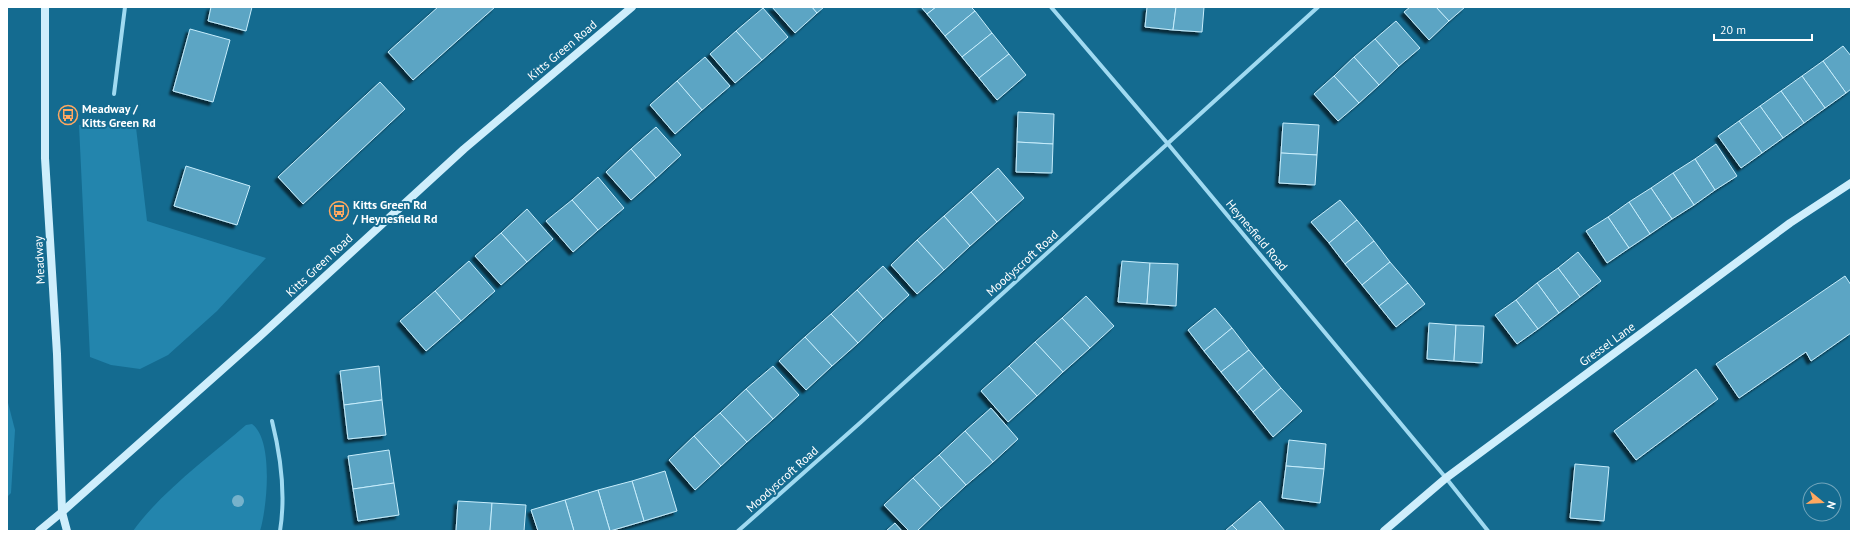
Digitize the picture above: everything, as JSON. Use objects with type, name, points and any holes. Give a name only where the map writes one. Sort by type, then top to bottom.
[{"type":"street","name":"Meadway","points":[[45,7],[45,158],[57,354],[62,512],[67,531]]},
{"type":"street","points":[[114,94],[125,7]]},
{"type":"street","name":"Kitts Green Road","points":[[39,531],[258,337],[464,149],[632,7]]},
{"type":"street","name":"Heynesfield Road","points":[[1051,7],[1168,144],[1446,478],[1488,531]]},
{"type":"street","name":"Moodyscroft Road","points":[[738,531],[873,411],[1318,7]]},
{"type":"street","name":"Gressel Lane","points":[[1384,531],[1446,478],[1790,223],[1851,183]]},
{"type":"street","points":[[272,421],[279,451],[282,492],[280,531]]},
{"type":"shaded area","points":[[135,119],[147,221],[266,258],[217,311],[168,355],[140,369],[111,365],[90,357],[79,125]]},
{"type":"shaded area","points":[[7,399],[15,430],[11,493],[7,497]]},
{"type":"shaded area","points":[[252,424],[259,432],[264,444],[266,459],[267,475],[265,507],[260,531],[133,531],[157,503],[186,475],[246,425]]},
{"type":"building","points":[[211,7],[252,7],[246,31],[208,21]]},
{"type":"building","points":[[438,7],[495,7],[413,80],[388,52]]},
{"type":"building","points":[[772,7],[812,7],[817,13],[795,33]]},
{"type":"building","points":[[812,7],[824,7],[817,13]]},
{"type":"building","points":[[921,7],[936,7],[927,14]]},
{"type":"building","points":[[936,7],[971,7],[975,11],[945,36],[927,14]]},
{"type":"building","points":[[1147,7],[1176,7],[1173,30],[1145,27]]},
{"type":"building","points":[[1176,7],[1204,7],[1202,32],[1173,30]]},
{"type":"building","points":[[1410,7],[1436,7],[1449,21],[1429,40],[1404,12]]},
{"type":"building","points":[[1436,7],[1465,7],[1449,21]]},
{"type":"building","points":[[763,8],[788,37],[762,60],[736,31]]},
{"type":"building","points":[[975,11],[992,33],[962,57],[945,36]]},
{"type":"building","points":[[1396,21],[1420,48],[1399,66],[1375,39]]},
{"type":"building","points":[[190,29],[230,40],[213,102],[173,91]]},
{"type":"building","points":[[736,31],[762,60],[735,83],[710,54]]},
{"type":"building","points":[[992,33],[1009,54],[979,78],[962,57]]},
{"type":"building","points":[[1375,39],[1399,66],[1379,85],[1354,57]]},
{"type":"building","points":[[1843,46],[1851,56],[1851,89],[1846,93],[1823,61]]},
{"type":"building","points":[[1009,54],[1026,75],[997,100],[979,78]]},
{"type":"building","points":[[705,57],[730,86],[702,110],[677,81]]},
{"type":"building","points":[[1354,57],[1379,85],[1359,103],[1334,76]]},
{"type":"building","points":[[1823,61],[1846,93],[1825,108],[1802,76]]},
{"type":"building","points":[[1334,76],[1359,103],[1338,121],[1314,94]]},
{"type":"building","points":[[1802,76],[1825,108],[1804,123],[1781,91]]},
{"type":"building","points":[[677,81],[702,110],[675,134],[650,105]]},
{"type":"building","points":[[380,82],[405,109],[303,204],[278,177]]},
{"type":"building","points":[[1781,91],[1804,123],[1783,138],[1760,106]]},
{"type":"building","points":[[1760,106],[1783,138],[1762,153],[1739,121]]},
{"type":"building","points":[[1018,112],[1054,114],[1053,144],[1017,142]]},
{"type":"building","points":[[1739,121],[1762,153],[1741,168],[1718,136]]},
{"type":"building","points":[[1283,123],[1319,125],[1317,155],[1281,153]]},
{"type":"building","points":[[656,127],[681,155],[656,178],[631,149]]},
{"type":"building","points":[[1017,142],[1053,144],[1052,173],[1016,172]]},
{"type":"building","points":[[1716,144],[1737,176],[1715,190],[1695,159]]},
{"type":"building","points":[[631,149],[656,178],[631,200],[606,172]]},
{"type":"building","points":[[1281,153],[1317,155],[1315,185],[1279,183]]},
{"type":"building","points":[[1695,159],[1715,190],[1694,205],[1673,173]]},
{"type":"building","points":[[186,166],[250,186],[237,225],[174,206]]},
{"type":"building","points":[[998,168],[1024,198],[997,222],[971,192]]},
{"type":"building","points":[[1673,173],[1694,205],[1672,219],[1651,188]]},
{"type":"building","points":[[598,177],[624,208],[598,230],[572,200]]},
{"type":"building","points":[[1651,188],[1672,219],[1650,234],[1629,202]]},
{"type":"building","points":[[971,192],[997,222],[970,246],[944,216]]},
{"type":"building","points":[[572,200],[598,230],[573,252],[546,221]]},
{"type":"building","points":[[1340,200],[1357,220],[1329,243],[1311,222]]},
{"type":"building","points":[[1629,202],[1650,234],[1629,248],[1608,217]]},
{"type":"building","points":[[527,209],[553,239],[527,262],[501,233]]},
{"type":"building","points":[[944,216],[970,246],[944,270],[917,240]]},
{"type":"building","points":[[1608,217],[1629,248],[1607,263],[1586,231]]},
{"type":"building","points":[[1357,220],[1374,241],[1345,264],[1329,243]]},
{"type":"building","points":[[501,233],[527,262],[501,285],[475,256]]},
{"type":"building","points":[[917,240],[944,270],[917,294],[891,265]]},
{"type":"building","points":[[1374,241],[1390,262],[1362,285],[1345,264]]},
{"type":"building","points":[[1578,252],[1601,281],[1580,297],[1558,268]]},
{"type":"building","points":[[469,261],[495,291],[461,321],[435,291]]},
{"type":"building","points":[[1122,261],[1150,263],[1147,304],[1118,302]]},
{"type":"building","points":[[1390,262],[1408,283],[1379,306],[1362,285]]},
{"type":"building","points":[[1150,263],[1178,264],[1176,306],[1147,304]]},
{"type":"building","points":[[883,266],[909,295],[883,319],[857,290]]},
{"type":"building","points":[[1558,268],[1580,297],[1559,313],[1537,283]]},
{"type":"building","points":[[1845,276],[1851,285],[1851,333],[1811,361],[1806,352],[1739,398],[1716,364]]},
{"type":"building","points":[[1408,283],[1425,304],[1396,327],[1379,306]]},
{"type":"building","points":[[1537,283],[1559,313],[1538,329],[1516,300]]},
{"type":"building","points":[[857,290],[883,319],[858,343],[831,314]]},
{"type":"building","points":[[435,291],[461,321],[426,351],[400,321]]},
{"type":"building","points":[[1086,296],[1114,326],[1090,348],[1062,318]]},
{"type":"building","points":[[1516,300],[1538,329],[1517,344],[1495,315]]},
{"type":"building","points":[[1215,308],[1232,328],[1204,351],[1188,330]]},
{"type":"building","points":[[831,314],[858,343],[832,366],[805,337]]},
{"type":"building","points":[[1062,318],[1090,348],[1063,372],[1035,342]]},
{"type":"building","points":[[1429,323],[1456,325],[1454,361],[1427,359]]},
{"type":"building","points":[[1456,325],[1484,326],[1482,363],[1454,361]]},
{"type":"building","points":[[1232,328],[1249,350],[1221,372],[1204,351]]},
{"type":"building","points":[[805,337],[832,366],[806,390],[779,361]]},
{"type":"building","points":[[1035,342],[1063,372],[1037,396],[1009,366]]},
{"type":"building","points":[[1249,350],[1264,368],[1237,392],[1221,372]]},
{"type":"building","points":[[379,366],[382,400],[344,405],[340,371]]},
{"type":"building","points":[[773,366],[799,395],[773,419],[746,389]]},
{"type":"building","points":[[1009,366],[1037,396],[1008,422],[981,391]]},
{"type":"building","points":[[1264,368],[1281,388],[1253,412],[1237,392]]},
{"type":"building","points":[[1696,369],[1718,399],[1636,460],[1614,431]]},
{"type":"building","points":[[1281,388],[1302,411],[1273,437],[1253,412]]},
{"type":"building","points":[[746,389],[773,419],[747,442],[720,413]]},
{"type":"building","points":[[382,400],[386,435],[348,439],[344,405]]},
{"type":"building","points":[[991,408],[1018,439],[993,462],[965,431]]},
{"type":"building","points":[[720,413],[747,442],[721,466],[694,436]]},
{"type":"building","points":[[965,431],[993,462],[966,485],[939,455]]},
{"type":"building","points":[[694,436],[721,466],[695,490],[669,460]]},
{"type":"building","points":[[1289,440],[1326,444],[1324,469],[1286,466]]},
{"type":"building","points":[[389,450],[394,483],[353,489],[348,456]]},
{"type":"building","points":[[939,455],[966,485],[941,508],[913,478]]},
{"type":"building","points":[[1575,464],[1609,467],[1604,521],[1570,518]]},
{"type":"building","points":[[1286,466],[1324,469],[1320,503],[1282,498]]},
{"type":"building","points":[[665,471],[677,511],[644,521],[632,481]]},
{"type":"building","points":[[913,478],[941,508],[917,531],[909,531],[884,505]]},
{"type":"building","points":[[632,481],[644,521],[610,531],[598,490]]},
{"type":"building","points":[[394,483],[399,515],[358,521],[353,489]]},
{"type":"building","points":[[598,490],[610,531],[574,531],[565,500]]},
{"type":"building","points":[[565,500],[574,531],[538,531],[531,510]]},
{"type":"building","points":[[458,501],[492,503],[490,531],[456,531]]},
{"type":"building","points":[[1260,501],[1285,531],[1238,531],[1232,525]]},
{"type":"building","points":[[492,503],[526,505],[524,531],[490,531]]},
{"type":"building","points":[[895,523],[902,531],[886,531]]},
{"type":"building","points":[[1232,525],[1238,531],[1225,531]]},
{"type":"place","name":"Meadway / Kitts Green Rd","points":[[68,115]]},
{"type":"place","name":"Kitts Green Rd / Heynesfield Rd","points":[[339,211]]}]
